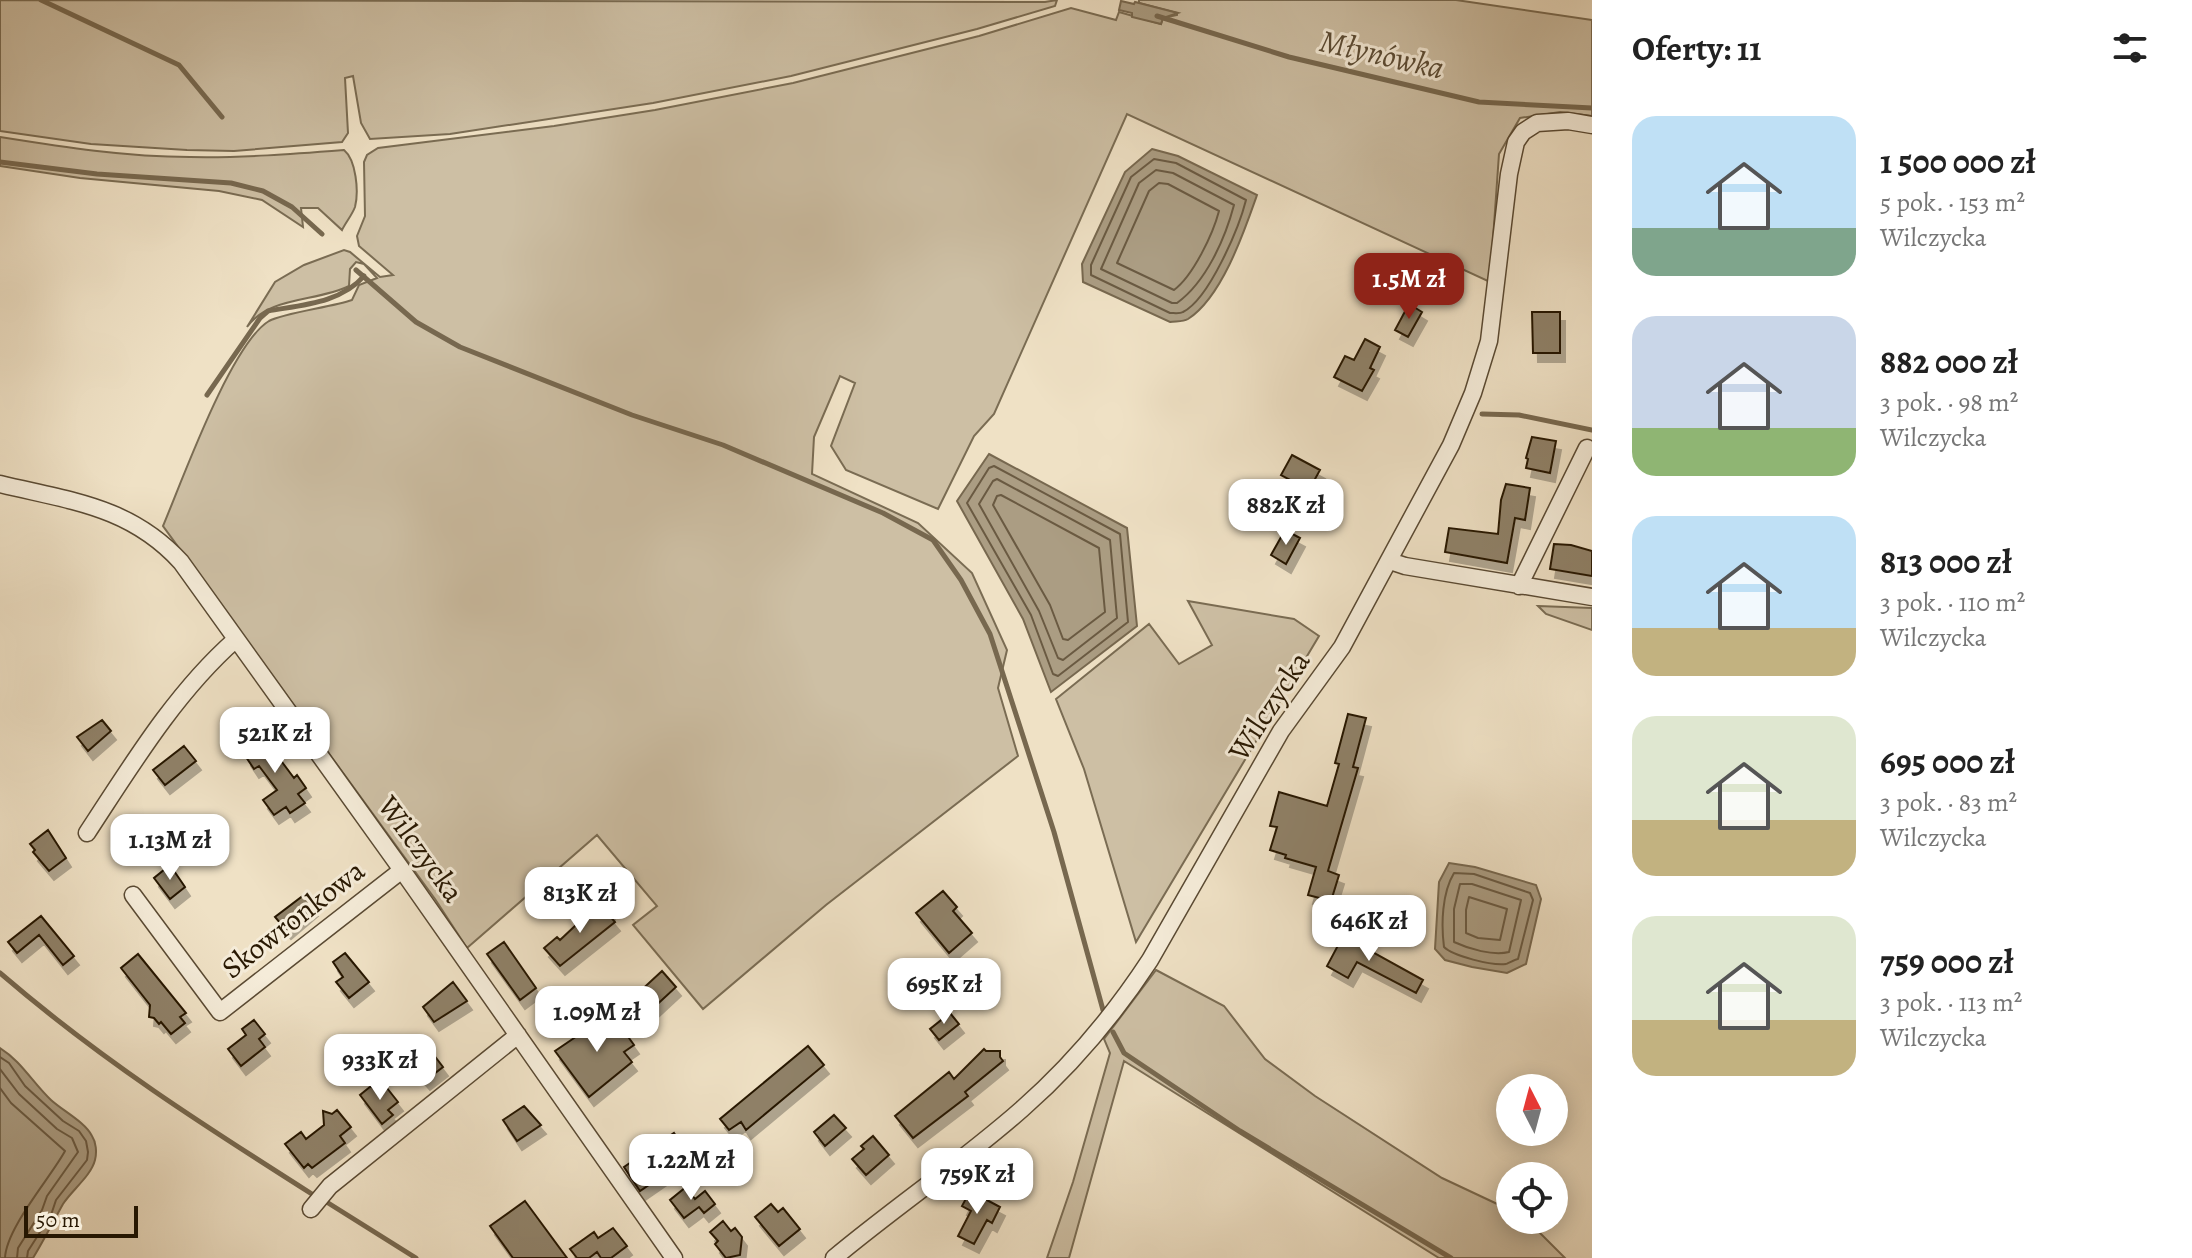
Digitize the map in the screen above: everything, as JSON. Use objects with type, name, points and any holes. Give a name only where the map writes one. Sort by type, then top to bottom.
[{"type":"street","name":"Wilczycka","points":[[834,1258],[1022,1109],[1064,1068],[1126,997],[1281,731],[1342,647],[1451,445],[1473,393],[1489,341],[1509,174],[1516,142],[1523,132],[1537,123],[1568,121],[1592,125]]},
{"type":"street","points":[[1519,586],[1587,448]]},
{"type":"street","name":"Wilczycka","points":[[0,484],[104,510],[131,521],[147,531],[181,562],[674,1258]]},
{"type":"street","points":[[1390,561],[1592,597]]},
{"type":"street","points":[[87,833],[181,698],[235,640]]},
{"type":"street","name":"Skowronkowa","points":[[133,895],[220,1012],[402,870]]},
{"type":"street","points":[[311,1209],[330,1186],[518,1035]]},
{"type":"shaded area","points":[[0,0],[1057,0],[1055,6],[977,29],[791,76],[653,103],[450,134],[370,139],[361,123],[353,76],[345,78],[348,133],[342,142],[234,151],[91,144],[0,131]]},
{"type":"shaded area","points":[[1139,0],[1456,0],[1592,20],[1592,116],[1560,112],[1520,118],[1499,154],[1490,282],[1127,114],[994,414],[974,436],[938,509],[846,470],[831,446],[855,383],[840,376],[814,437],[812,474],[918,523],[972,573],[1007,650],[998,688],[1018,756],[826,905],[703,1009],[633,925],[657,906],[597,835],[467,948],[435,899],[163,526],[209,415],[239,356],[254,335],[276,318],[352,300],[359,285],[377,278],[364,264],[356,262],[350,269],[349,286],[268,310],[247,327],[275,282],[304,265],[344,250],[350,252],[380,277],[393,275],[359,246],[357,236],[365,216],[364,162],[367,155],[378,148],[554,126],[793,83],[979,36],[1071,8],[1116,20],[1119,12],[1161,24],[1163,18],[1177,15],[1139,3]]},
{"type":"shaded area","points":[[0,137],[95,151],[166,157],[344,150],[356,176],[355,207],[342,230],[318,208],[301,208],[303,227],[262,200],[219,191],[80,178],[0,166]]},
{"type":"shaded area","points":[[1188,601],[1294,619],[1319,636],[1136,942],[1084,769],[1056,699],[1149,624],[1179,664],[1212,645]]},
{"type":"shaded area","points":[[1538,606],[1592,608],[1592,630],[1546,614]]},
{"type":"shaded area","points":[[1156,970],[1224,1006],[1265,1059],[1315,1096],[1442,1178],[1496,1203],[1496,1234],[1541,1234],[1565,1258],[1439,1258],[1124,1061],[1069,1258],[1047,1258],[1073,1182],[1110,1053],[1104,1039]]},
{"type":"water","points":[[1121,1],[1178,13],[1163,18],[1161,24],[1132,17],[1132,13],[1119,10]]},
{"type":"water","points":[[1152,149],[1178,156],[1257,195],[1221,280],[1200,309],[1182,321],[1170,322],[1083,282],[1082,264],[1125,172]]},
{"type":"water","points":[[989,454],[1127,528],[1137,626],[1051,692],[1023,619],[957,501]]},
{"type":"water","points":[[1449,863],[1475,867],[1536,885],[1541,899],[1526,964],[1507,973],[1445,960],[1435,949],[1439,882]]},
{"type":"water","points":[[0,1048],[51,1100],[89,1131],[96,1147],[93,1166],[63,1204],[33,1258],[0,1258]]},
{"type":"building","points":[[1409,304],[1422,312],[1408,337],[1395,330]]},
{"type":"building","points":[[1532,312],[1560,312],[1560,353],[1533,353]]},
{"type":"building","points":[[1365,339],[1380,347],[1370,368],[1374,370],[1362,391],[1334,377],[1345,356],[1354,360]]},
{"type":"building","points":[[1532,437],[1556,441],[1550,473],[1526,468]]},
{"type":"building","points":[[1292,455],[1320,470],[1293,510],[1278,501],[1290,480],[1281,475]]},
{"type":"building","points":[[1506,484],[1530,488],[1525,520],[1515,518],[1507,563],[1445,552],[1449,528],[1498,534],[1501,500]]},
{"type":"building","points":[[1285,530],[1300,538],[1286,564],[1271,555]]},
{"type":"building","points":[[1554,544],[1592,551],[1592,576],[1550,569]]},
{"type":"building","points":[[1348,714],[1366,718],[1353,767],[1358,768],[1328,871],[1339,875],[1331,901],[1308,895],[1316,867],[1270,850],[1277,827],[1270,826],[1279,792],[1327,806]]},
{"type":"building","points":[[102,720],[111,731],[88,751],[77,737]]},
{"type":"building","points":[[258,730],[294,778],[297,775],[306,788],[298,794],[305,803],[290,813],[286,807],[274,815],[263,800],[277,790],[259,766],[254,769],[246,757],[250,754],[242,742]]},
{"type":"building","points":[[184,746],[196,761],[165,785],[153,770]]},
{"type":"building","points":[[48,830],[66,858],[49,871],[30,844]]},
{"type":"building","points":[[170,865],[185,887],[170,899],[154,878]]},
{"type":"building","points":[[943,891],[957,907],[953,911],[972,933],[949,953],[916,913]]},
{"type":"building","points":[[304,895],[313,907],[286,930],[275,917]]},
{"type":"building","points":[[611,902],[609,915],[615,922],[560,966],[544,948],[557,937],[560,940],[594,908],[598,913]]},
{"type":"building","points":[[41,916],[74,956],[63,965],[39,935],[17,953],[8,942]]},
{"type":"building","points":[[1354,935],[1368,943],[1365,948],[1423,980],[1416,993],[1357,962],[1348,978],[1327,966],[1343,936],[1351,940]]},
{"type":"building","points":[[504,942],[536,988],[520,1000],[487,954]]},
{"type":"building","points":[[345,953],[369,982],[349,998],[336,982],[343,977],[333,962]]},
{"type":"building","points":[[138,954],[186,1013],[180,1017],[185,1023],[171,1034],[161,1022],[159,1024],[149,1017],[150,1005],[121,968]]},
{"type":"building","points":[[662,971],[676,987],[650,1011],[636,995]]},
{"type":"building","points":[[453,982],[467,1001],[434,1022],[423,1007]]},
{"type":"building","points":[[611,1013],[634,1045],[624,1052],[632,1062],[589,1097],[555,1051]]},
{"type":"building","points":[[950,1013],[959,1024],[939,1040],[930,1029]]},
{"type":"building","points":[[254,1020],[265,1034],[259,1039],[265,1047],[241,1066],[228,1049],[246,1035],[242,1029]]},
{"type":"building","points":[[808,1046],[824,1065],[746,1130],[741,1122],[729,1130],[720,1119]]},
{"type":"building","points":[[984,1049],[1000,1051],[1003,1061],[965,1092],[968,1096],[913,1138],[895,1116],[949,1072],[954,1079]]},
{"type":"building","points":[[430,1050],[443,1067],[425,1081],[411,1065]]},
{"type":"building","points":[[383,1083],[398,1102],[388,1110],[393,1115],[382,1124],[360,1095],[371,1086],[374,1089]]},
{"type":"building","points":[[524,1106],[541,1125],[517,1141],[503,1120]]},
{"type":"building","points":[[337,1110],[351,1127],[340,1136],[345,1143],[312,1168],[308,1164],[304,1168],[285,1144],[301,1132],[306,1139],[324,1125],[323,1111],[332,1114]]},
{"type":"building","points":[[834,1115],[846,1128],[825,1146],[814,1132]]},
{"type":"building","points":[[674,1133],[684,1147],[666,1159],[672,1169],[640,1191],[624,1167]]},
{"type":"building","points":[[873,1136],[889,1155],[866,1175],[852,1159]]},
{"type":"building","points":[[686,1187],[695,1199],[705,1191],[715,1204],[704,1213],[699,1207],[684,1218],[670,1200]]},
{"type":"building","points":[[970,1191],[1000,1207],[992,1223],[987,1220],[974,1244],[958,1236],[971,1211],[962,1206]]},
{"type":"building","points":[[525,1201],[567,1258],[513,1258],[490,1226]]},
{"type":"building","points":[[771,1204],[778,1212],[783,1208],[800,1229],[779,1246],[755,1217]]},
{"type":"building","points":[[723,1221],[731,1231],[735,1228],[742,1237],[740,1255],[726,1258],[715,1244],[718,1241],[710,1232]]},
{"type":"building","points":[[613,1228],[627,1246],[611,1258],[601,1258],[597,1252],[589,1258],[577,1258],[570,1249],[594,1232],[598,1238]]},
{"type":"waterway","points":[[41,0],[179,65],[222,117]]},
{"type":"waterway","name":"Młynówka","points":[[1157,16],[1289,57],[1479,102],[1592,108]]},
{"type":"waterway","points":[[0,162],[97,174],[231,183],[263,191],[292,207],[322,234]]},
{"type":"waterway","points":[[356,270],[416,322],[460,347],[632,415],[723,445],[883,513],[933,540],[961,580],[990,634],[1054,832],[1103,1010]]},
{"type":"waterway","points":[[207,395],[268,311],[332,297],[355,285],[364,276]]},
{"type":"waterway","points":[[1482,414],[1519,415],[1592,430]]},
{"type":"waterway","points":[[0,973],[115,1063],[315,1196]]},
{"type":"waterway","points":[[1113,1032],[1124,1053],[1240,1131],[1451,1258]]},
{"type":"waterway","points":[[325,1201],[416,1258]]}]
